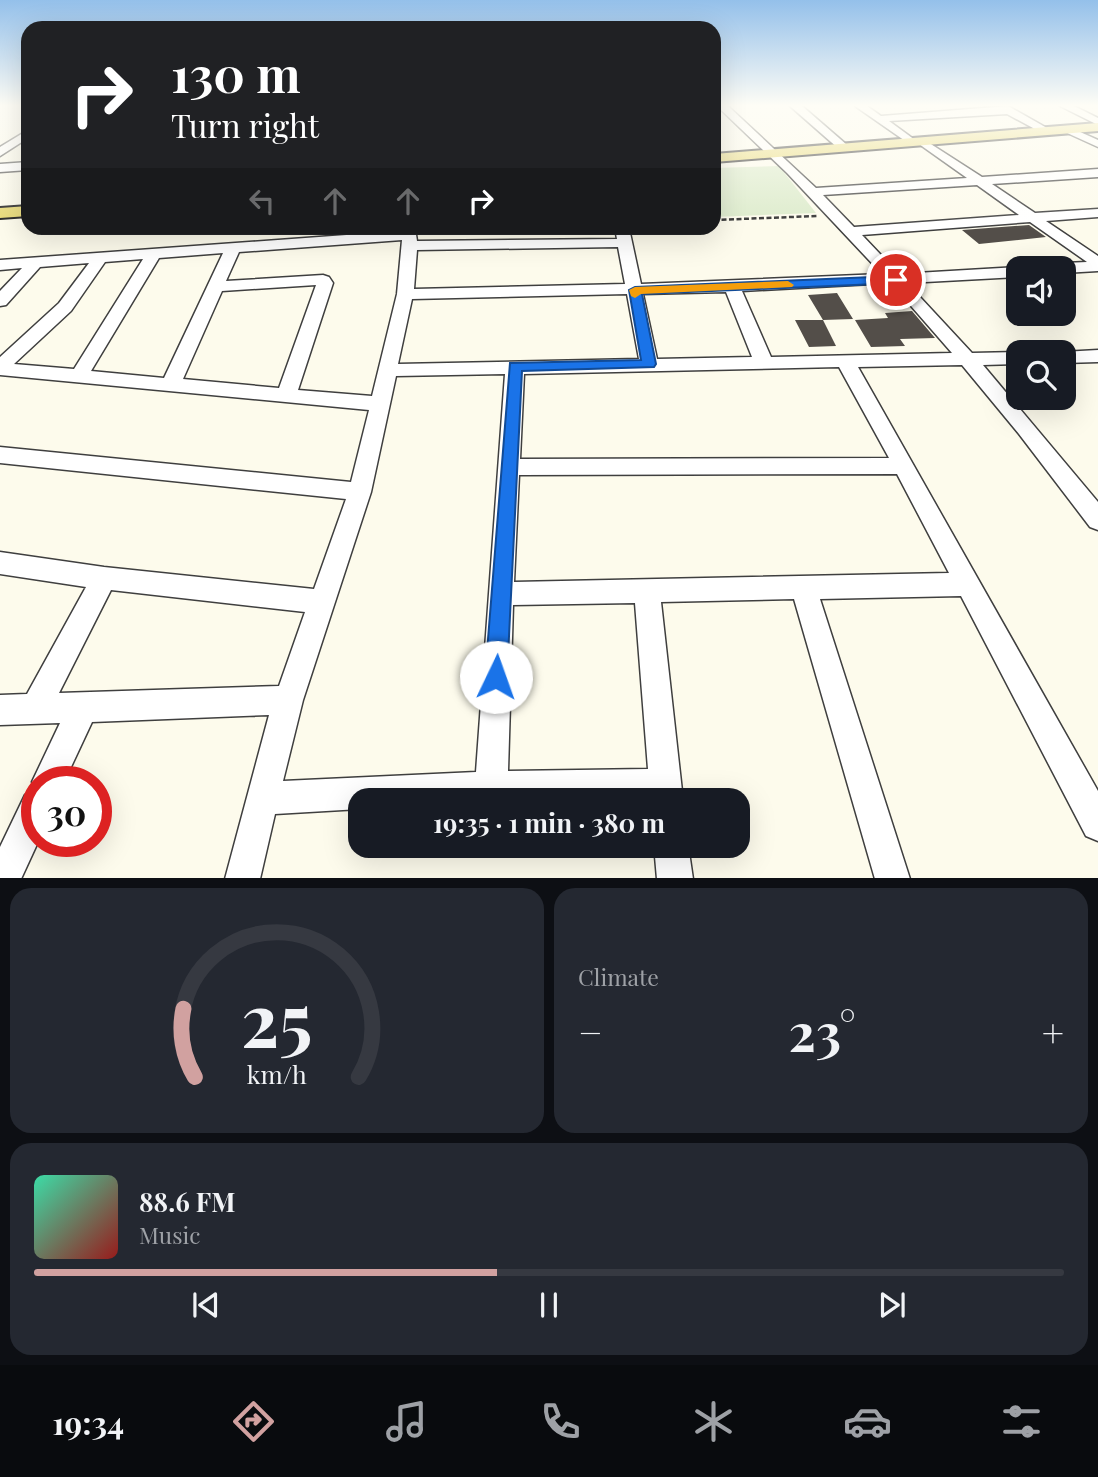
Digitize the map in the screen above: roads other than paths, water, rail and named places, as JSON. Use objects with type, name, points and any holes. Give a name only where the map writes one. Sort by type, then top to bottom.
[{"type":"main road","points":[[721,157],[843,147]]},
{"type":"main road","points":[[2,215],[21,212]]},
{"type":"street","points":[[768,147],[852,231],[969,359],[1098,520]]},
{"type":"street","points":[[925,147],[1098,264]]},
{"type":"street","points":[[0,168],[21,166]]},
{"type":"street","points":[[814,192],[1098,173]]},
{"type":"street","points":[[852,231],[1098,214]]},
{"type":"street","points":[[513,244],[514,235]]},
{"type":"street","points":[[0,265],[234,246],[409,236],[513,244],[623,235],[649,364]]},
{"type":"street","points":[[242,878],[288,699],[324,602],[360,492],[405,295],[409,236]]},
{"type":"street","points":[[170,386],[234,246]]},
{"type":"street","points":[[79,376],[155,252]]},
{"type":"street","points":[[0,368],[65,307],[100,258]]},
{"type":"street","points":[[0,301],[35,262]]},
{"type":"street","points":[[1076,267],[1098,264]]},
{"type":"street","points":[[405,295],[732,287],[1006,273]]},
{"type":"street","points":[[217,286],[314,279],[323,280],[325,283],[286,397]]},
{"type":"street","points":[[732,287],[764,363]]},
{"type":"street","points":[[389,370],[1006,358]]},
{"type":"street","points":[[1076,358],[1095,359]]},
{"type":"street","points":[[845,361],[1098,824]]},
{"type":"street","points":[[491,787],[515,366]]},
{"type":"street","points":[[0,368],[382,404]]},
{"type":"street","points":[[0,455],[360,492]]},
{"type":"street","points":[[510,467],[904,466]]},
{"type":"street","points":[[0,563],[104,578],[324,602]]},
{"type":"street","points":[[35,709],[104,578]]},
{"type":"street","points":[[500,594],[967,584]]},
{"type":"street","points":[[804,588],[893,878]]},
{"type":"street","points":[[647,591],[666,788]]},
{"type":"street","points":[[0,710],[288,699]]},
{"type":"street","points":[[55,766],[83,707]]},
{"type":"street","points":[[263,798],[491,787],[526,788]]},
{"type":"street","points":[[3,878],[21,840]]},
{"type":"street","points":[[673,858],[675,878]]}]
